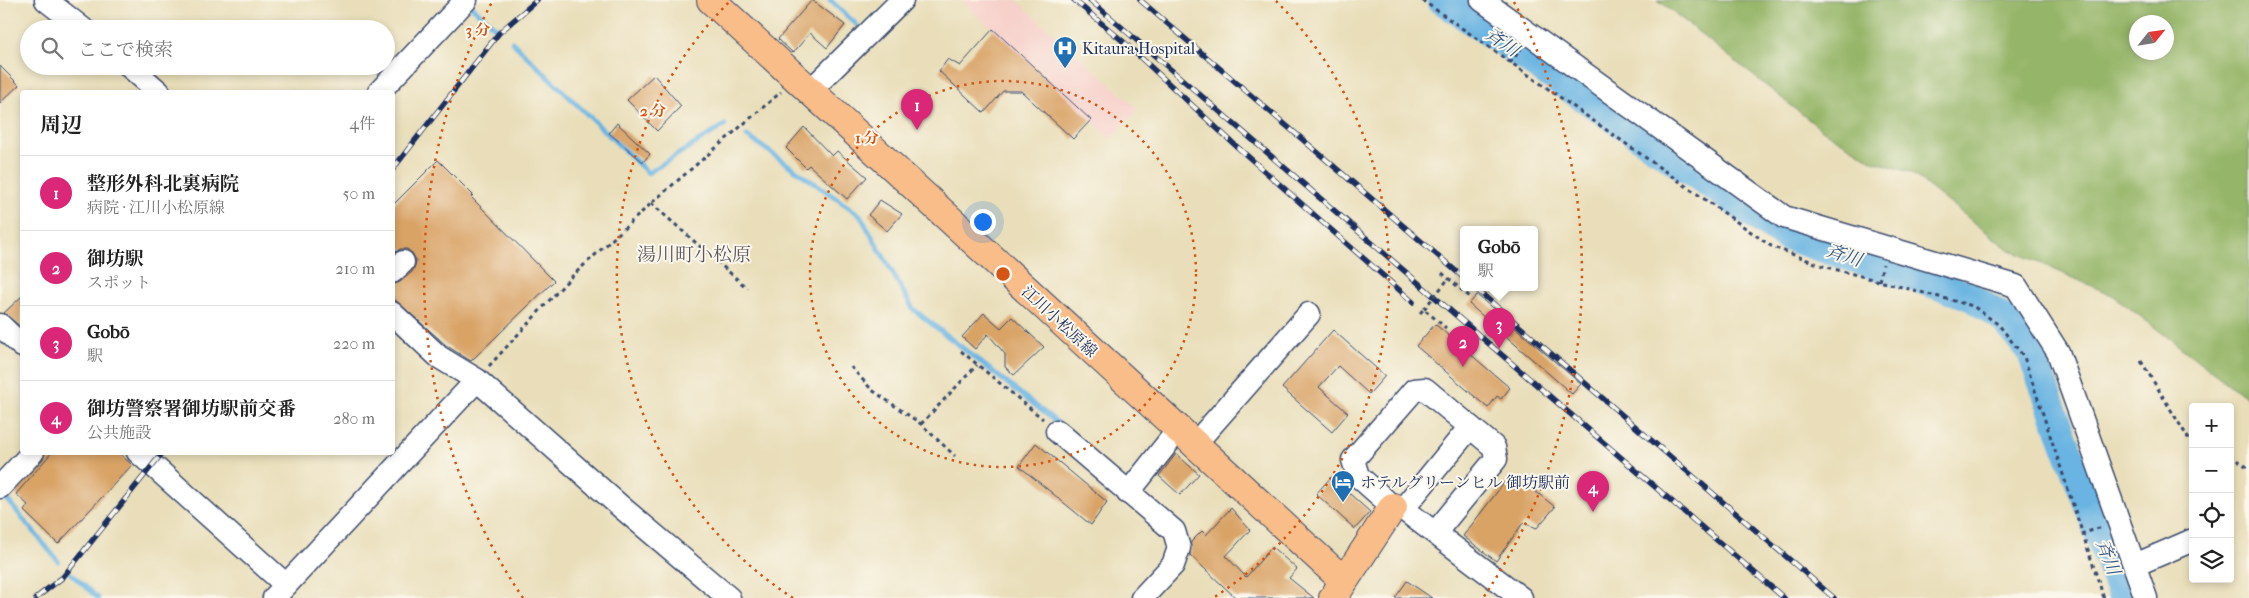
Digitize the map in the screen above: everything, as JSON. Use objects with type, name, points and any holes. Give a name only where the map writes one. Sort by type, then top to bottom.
[{"type":"main road","name":"江川小松原線","points":[[711,0],[1186,437],[1339,589]]},
{"type":"main road","points":[[1339,589],[1398,508]]},
{"type":"street","points":[[381,90],[466,0]]},
{"type":"street","points":[[803,84],[902,0]]},
{"type":"street","points":[[1482,0],[1784,217],[2016,286],[2058,352],[2146,598]]},
{"type":"street","points":[[57,3],[74,20]]},
{"type":"street","points":[[139,75],[157,90]]},
{"type":"street","points":[[1128,493],[1309,314]]},
{"type":"street","points":[[395,316],[438,357],[476,380],[729,598]]},
{"type":"street","points":[[0,325],[20,344]]},
{"type":"street","points":[[141,455],[280,591],[476,380]]},
{"type":"street","points":[[1435,533],[1496,459],[1494,447],[1425,390],[1414,390],[1353,460],[1358,476],[1398,508],[1435,533],[1521,598]]},
{"type":"street","points":[[1398,508],[1470,427]]},
{"type":"street","points":[[1057,431],[1174,531],[1179,548],[1173,564],[1142,598]]},
{"type":"street","points":[[0,487],[30,455]]},
{"type":"street","points":[[2135,566],[2189,542]]},
{"type":"path","points":[[1422,0],[1771,246],[1823,266],[1973,306],[1999,325],[2024,357],[2104,598]]},
{"type":"path","points":[[476,380],[570,278],[651,203],[730,138],[803,84]]},
{"type":"path","points":[[651,203],[747,288]]},
{"type":"path","points":[[1442,272],[1460,288]]},
{"type":"path","points":[[1420,313],[1449,278]]},
{"type":"path","points":[[1463,291],[1470,297]]},
{"type":"path","points":[[1424,309],[1446,328]]},
{"type":"path","points":[[961,351],[1057,431]]},
{"type":"path","points":[[2141,360],[2189,439]]},
{"type":"path","points":[[920,424],[977,365]]},
{"type":"path","points":[[851,367],[872,390],[920,424],[955,456]]},
{"type":"path","points":[[2234,459],[2249,468]]},
{"type":"path","points":[[2082,534],[2106,525]]},
{"type":"shaded area","name":"Kitaura Hospital","points":[[961,0],[1016,0],[1138,109],[1111,139]]},
{"type":"green space","points":[[1658,0],[2249,0],[2249,400],[2114,296],[2008,249],[1910,172],[1873,161],[1822,130]]},
{"type":"building","points":[[812,0],[845,25],[827,48],[810,33],[793,53],[778,39]]},
{"type":"building","points":[[993,29],[1091,120],[1073,139],[1021,91],[1003,91],[984,113],[939,71],[948,59],[960,66]]},
{"type":"building","points":[[0,66],[19,85],[0,103]]},
{"type":"building","points":[[654,75],[681,106],[657,131],[627,100]]},
{"type":"building","points":[[617,123],[650,154],[643,162],[609,133]]},
{"type":"building","points":[[804,127],[832,156],[837,151],[867,177],[847,199],[809,165],[806,168],[786,148]]},
{"type":"building","points":[[438,160],[473,195],[471,197],[554,281],[471,361],[447,346],[395,300],[395,284],[412,272],[416,260],[407,249],[400,249],[395,252],[395,203]]},
{"type":"building","points":[[880,200],[902,214],[887,231],[868,215]]},
{"type":"building","points":[[1477,295],[1581,384],[1572,394],[1469,304]]},
{"type":"building","points":[[20,298],[20,326],[4,313]]},
{"type":"building","points":[[984,313],[1001,328],[1012,317],[1044,347],[1014,375],[1005,367],[1005,354],[988,334],[975,349],[962,337]]},
{"type":"building","points":[[1435,324],[1510,388],[1501,399],[1497,396],[1488,408],[1416,346]]},
{"type":"building","points":[[1333,330],[1385,376],[1369,394],[1338,366],[1319,387],[1348,413],[1332,432],[1282,388]]},
{"type":"building","points":[[1036,443],[1107,502],[1091,525],[1019,466]]},
{"type":"building","points":[[1176,454],[1199,474],[1180,495],[1159,476]]},
{"type":"building","points":[[49,455],[121,455],[132,465],[58,544],[24,511],[28,505],[16,494]]},
{"type":"building","name":"ホテルグリーンヒル 御坊駅前","points":[[1331,477],[1370,512],[1355,529],[1316,494]]},
{"type":"building","points":[[1519,478],[1555,507],[1537,528],[1523,523],[1496,561],[1463,536],[1504,483],[1510,487]]},
{"type":"building","points":[[1231,508],[1250,530],[1226,556],[1246,577],[1272,547],[1297,569],[1289,578],[1314,598],[1236,598],[1190,555],[1191,542],[1202,531],[1206,535]]},
{"type":"building","points":[[1407,581],[1432,598],[1395,598]]},
{"type":"waterway","points":[[830,0],[857,25]]},
{"type":"waterway","name":"斉川","points":[[1442,0],[1785,236],[1970,296],[2003,318],[2031,352],[2123,598]]},
{"type":"waterway","points":[[471,6],[496,28]]},
{"type":"waterway","points":[[512,42],[648,173],[725,125]]},
{"type":"waterway","points":[[747,136],[860,215],[913,309],[1059,424]]},
{"type":"waterway","points":[[8,492],[4,496],[58,561]]},
{"type":"waterway","points":[[70,573],[98,598]]},
{"type":"railway","points":[[395,166],[499,33],[537,0]]},
{"type":"railway","points":[[1074,0],[1125,43],[1235,145],[1413,302]]},
{"type":"railway","points":[[1090,0],[1784,598]]},
{"type":"railway","points":[[1140,0],[1460,275]]},
{"type":"railway","points":[[1478,291],[1834,598]]},
{"type":"railway","points":[[36,598],[63,577],[161,455]]},
{"type":"place","name":"Kitaura Hospital","points":[[1065,69]]},
{"type":"place","name":"整形外科北裏病院","points":[[917,130]]},
{"type":"place","name":"Gobō","points":[[1499,349]]},
{"type":"place","name":"御坊駅","points":[[1463,367]]},
{"type":"place","name":"ホテルグリーンヒル 御坊駅前","points":[[1343,503]]},
{"type":"place","name":"御坊警察署御坊駅前交番","points":[[1593,512]]},
{"type":"district","name":"湯川町小松原","points":[[694,254]]}]
